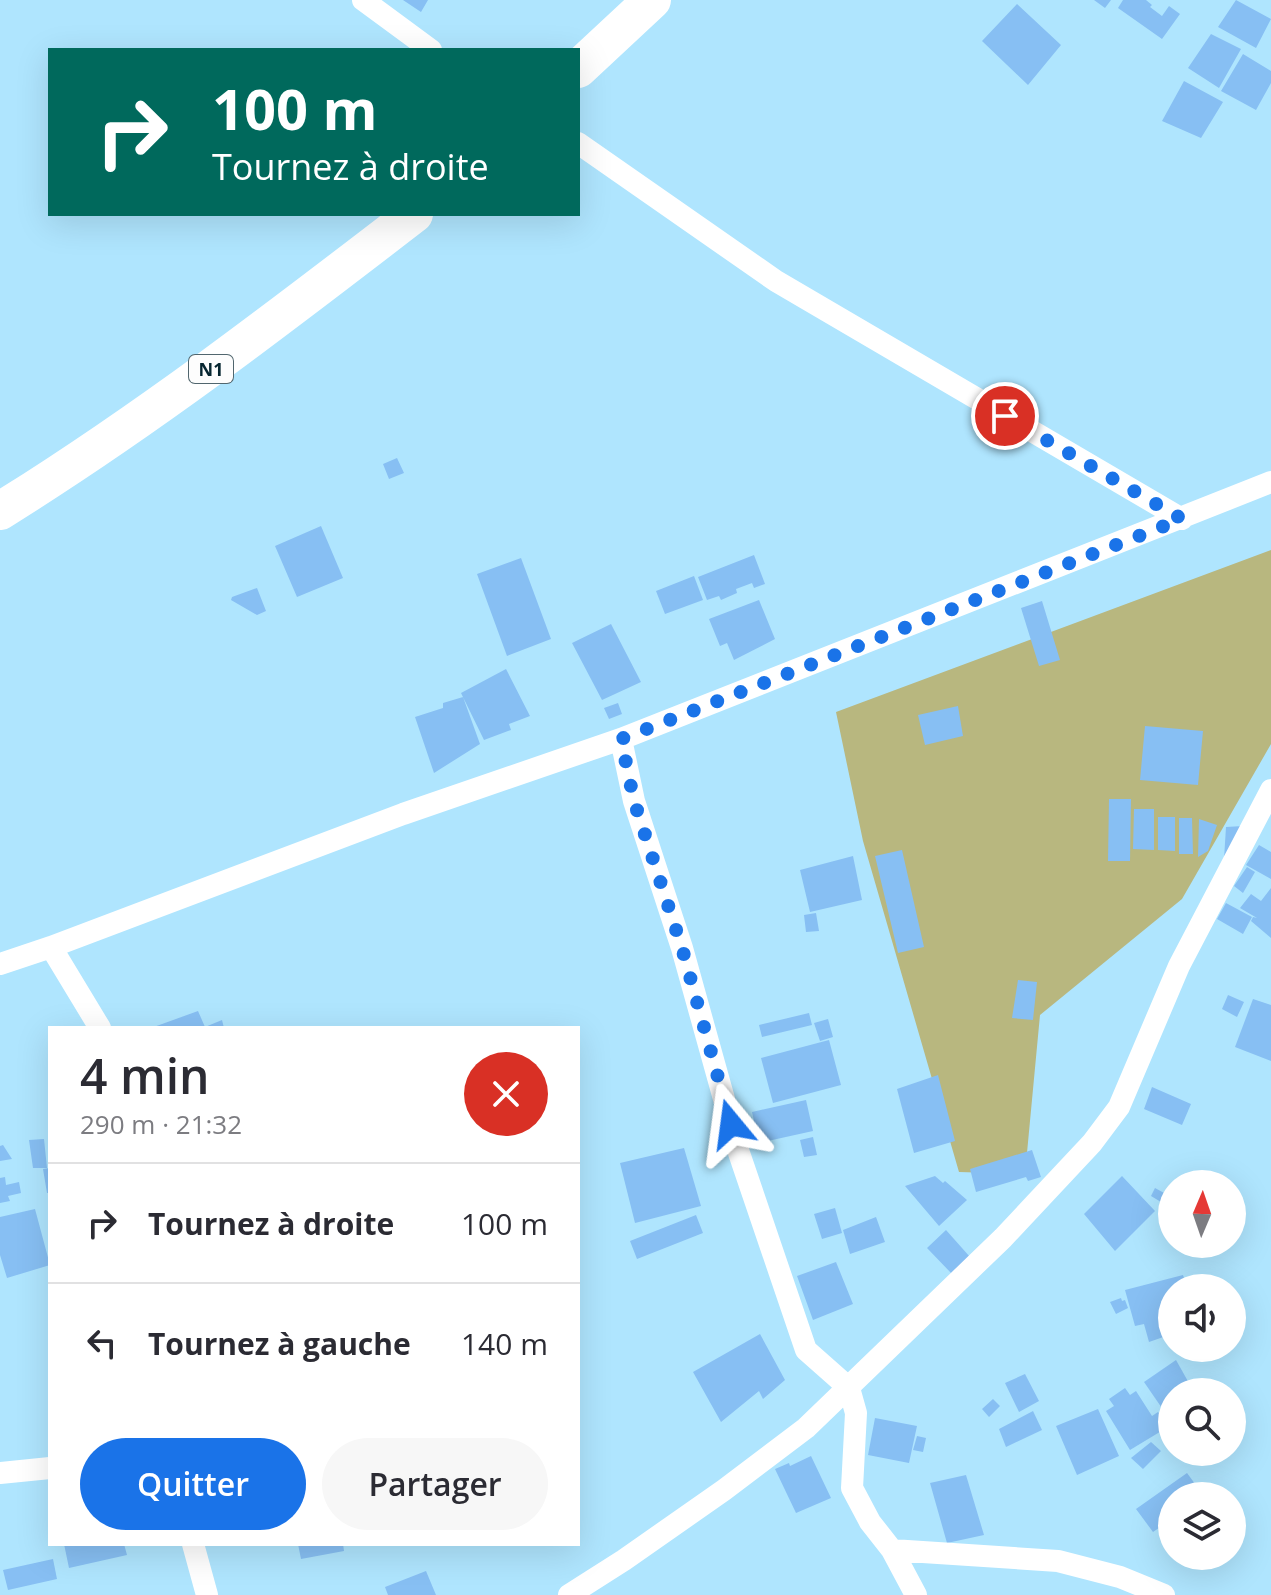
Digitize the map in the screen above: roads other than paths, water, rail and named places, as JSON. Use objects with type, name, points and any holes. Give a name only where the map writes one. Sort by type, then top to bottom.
[{"type":"highway","points":[[580,67],[652,0]]},
{"type":"highway","name":"N1","points":[[0,511],[82,460],[239,349],[411,216]]},
{"type":"street","points":[[363,0],[428,48]]},
{"type":"street","points":[[580,144],[776,281],[1182,519]]},
{"type":"street","points":[[0,964],[403,814],[621,739],[1271,482]]},
{"type":"street","points":[[621,739],[634,801],[682,948],[739,1153],[806,1350],[849,1388],[856,1413],[852,1488],[870,1522],[892,1550],[916,1595]]},
{"type":"street","points":[[569,1595],[724,1490],[806,1428],[1003,1238],[1092,1143],[1119,1107],[1179,966],[1271,790]]},
{"type":"street","points":[[51,947],[99,1026]]},
{"type":"street","points":[[0,1473],[48,1468]]},
{"type":"street","points":[[194,1546],[207,1595]]},
{"type":"street","points":[[892,1550],[1058,1561],[1120,1577],[1164,1595]]}]
